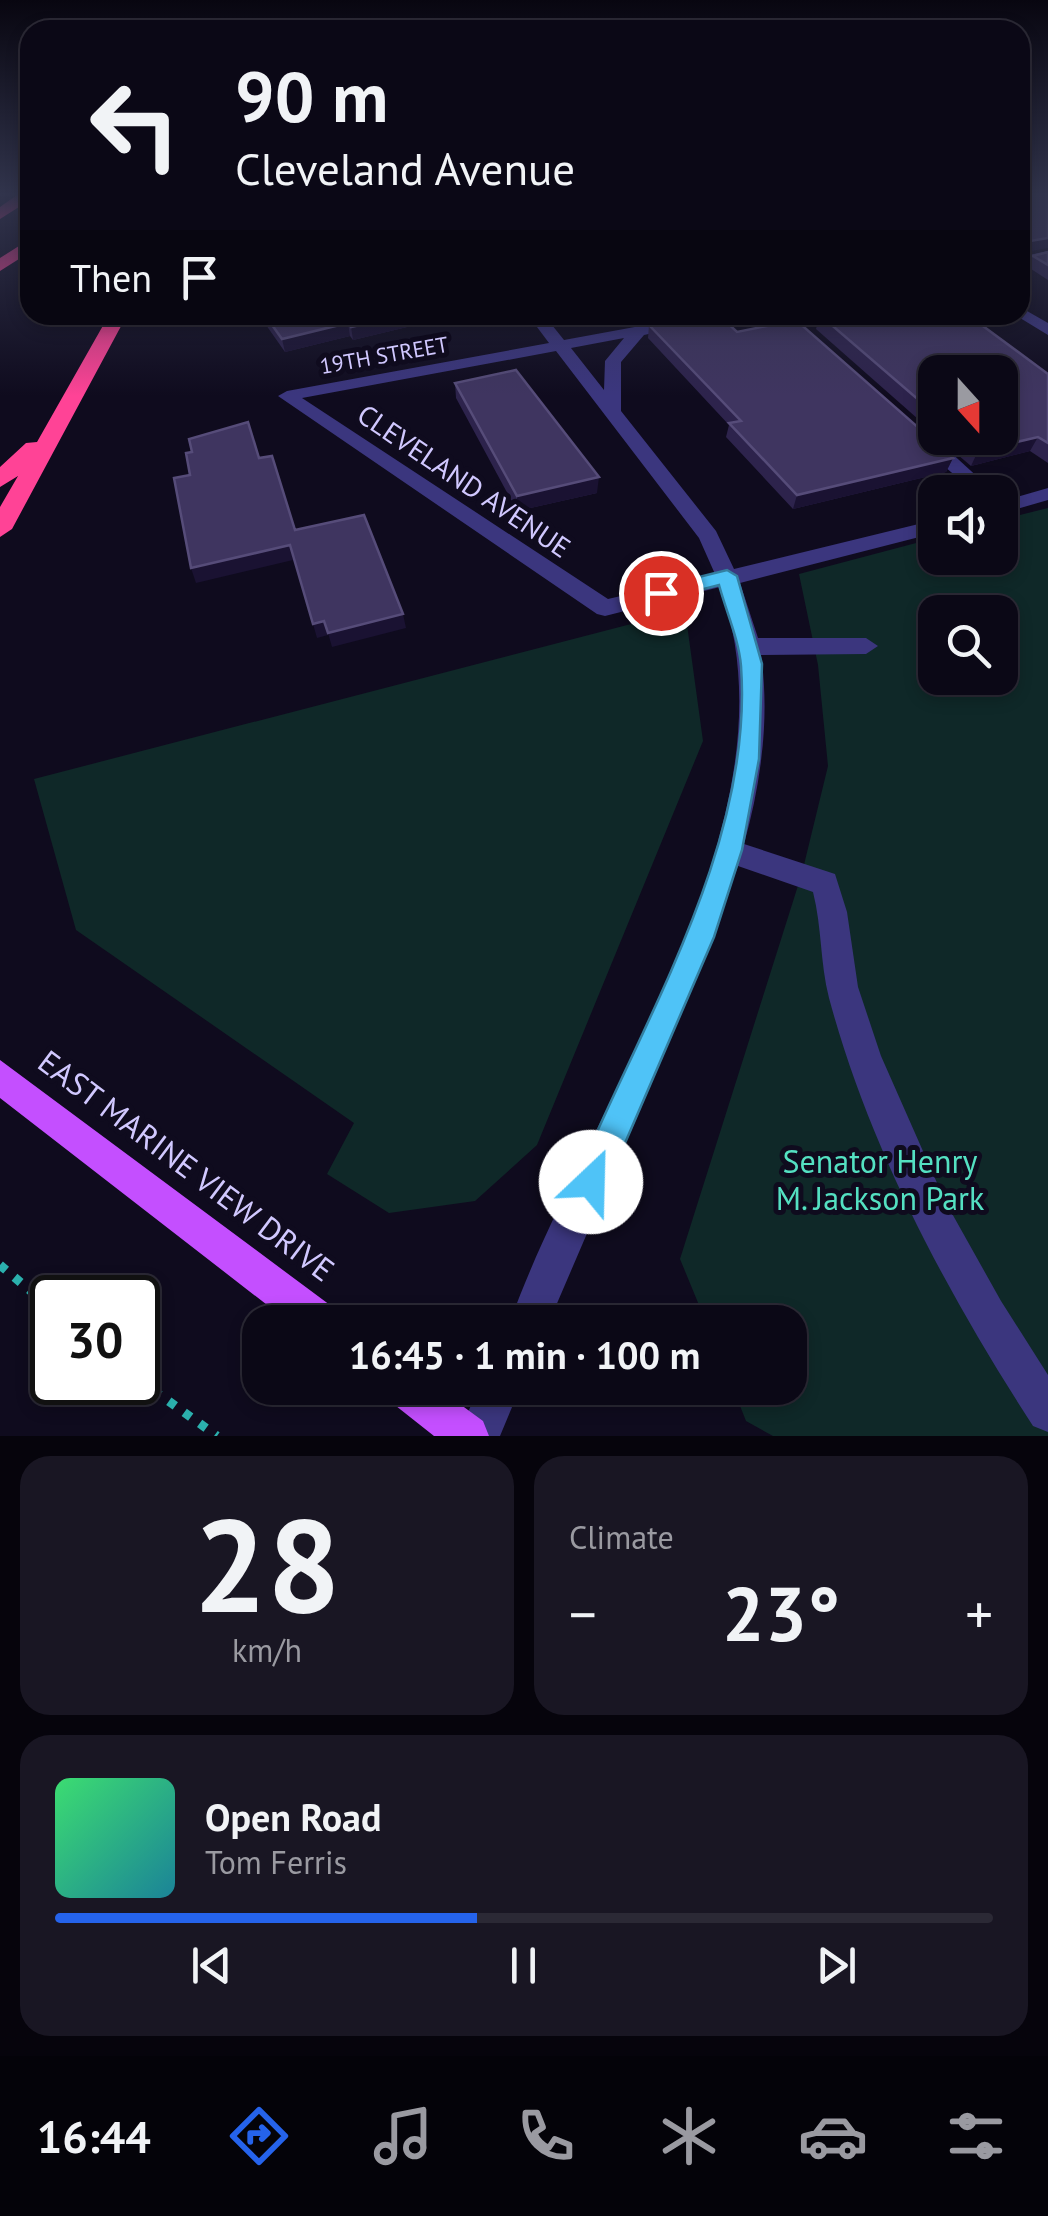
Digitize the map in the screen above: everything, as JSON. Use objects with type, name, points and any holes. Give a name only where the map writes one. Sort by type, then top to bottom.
[{"type":"highway","points":[[0,529],[112,325]]},
{"type":"highway","points":[[0,480],[55,428]]},
{"type":"main road","name":"EAST MARINE VIEW DRIVE","points":[[0,1078],[298,1305]]},
{"type":"main road","points":[[427,1405],[468,1436]]},
{"type":"street","points":[[537,1305],[700,937],[729,850],[747,759],[752,664],[727,576],[710,536],[544,325]]},
{"type":"street","name":"19TH STREET","points":[[287,396],[671,325]]},
{"type":"street","points":[[612,412],[613,362],[639,331]]},
{"type":"street","name":"CLEVELAND AVENUE","points":[[287,396],[605,608],[727,576],[797,564],[918,531]]},
{"type":"street","points":[[912,428],[966,475]]},
{"type":"street","points":[[1018,502],[1048,494]]},
{"type":"street","points":[[747,647],[866,646]]},
{"type":"street","points":[[729,850],[825,882],[834,958],[846,1002],[896,1138],[950,1246],[1048,1410]]},
{"type":"street","points":[[478,1436],[492,1405]]},
{"type":"path","points":[[0,1265],[30,1290]]},
{"type":"path","points":[[160,1395],[218,1436]]},
{"type":"green space","name":"Senator Henry M. Jackson Park","points":[[1048,508],[1048,1436],[773,1436],[746,1421],[740,1405],[807,1405],[807,1305],[699,1305],[680,1259],[802,873],[828,766],[818,665],[799,574],[918,542],[918,575],[1018,575],[1018,516]]},
{"type":"green space","points":[[685,610],[703,741],[537,1145],[475,1201],[389,1213],[327,1174],[354,1123],[76,930],[34,779]]},
{"type":"building","points":[[272,325],[340,325],[282,339]]},
{"type":"building","points":[[649,325],[730,325],[737,332],[771,325],[802,325],[918,427],[918,455],[953,458],[797,495],[729,423],[741,421]]},
{"type":"building","points":[[832,325],[982,325],[1048,374],[1048,443],[1038,437],[1018,442],[1018,355],[918,355],[918,399]]},
{"type":"building","points":[[516,370],[599,477],[517,496],[455,383]]},
{"type":"building","points":[[248,422],[259,458],[272,456],[295,530],[364,515],[403,614],[328,633],[324,621],[313,624],[290,545],[191,568],[174,478],[190,475],[186,453],[192,452],[189,439]]},
{"type":"route","points":[[591,1182],[700,937],[729,850],[747,759],[752,664],[727,576],[661,593]]}]
